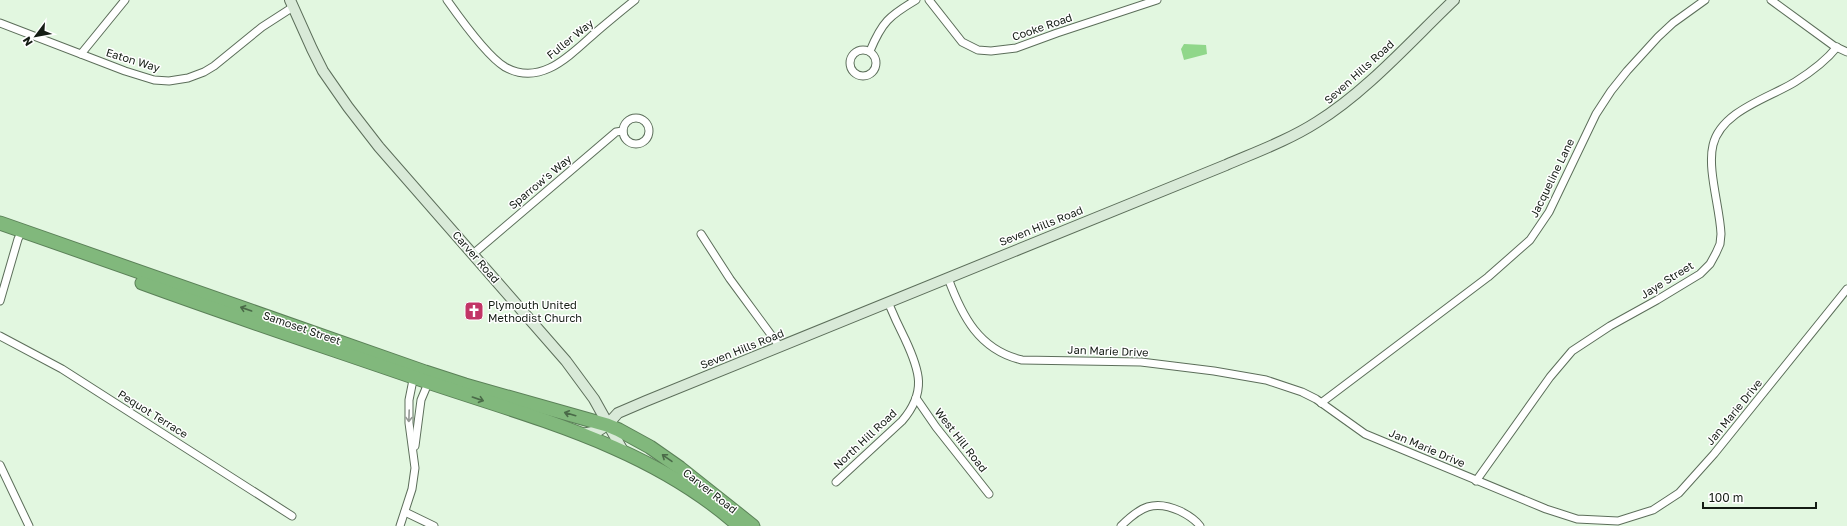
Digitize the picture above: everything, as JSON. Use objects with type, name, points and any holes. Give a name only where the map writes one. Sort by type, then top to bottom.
[{"type":"highway","name":"Samoset Street","points":[[0,223],[20,235],[414,373],[607,425]]},
{"type":"highway","name":"Samoset Street","points":[[0,233],[20,235]]},
{"type":"highway","name":"Samoset Street","points":[[431,378],[582,434]]},
{"type":"highway","name":"Carver Road","points":[[607,425],[660,453],[753,526]]},
{"type":"highway","name":"Carver Road","points":[[582,434],[622,451],[684,484],[714,505],[739,526]]},
{"type":"street","points":[[81,54],[125,0]]},
{"type":"street","name":"Fuller Way","points":[[447,0],[493,57],[513,70],[529,74],[544,71],[559,64],[635,0]]},
{"type":"street","points":[[870,51],[877,33],[883,24],[895,13],[916,0]]},
{"type":"street","name":"Cooke Road","points":[[929,0],[962,42],[978,50],[991,51],[1016,48],[1065,30],[1157,0]]},
{"type":"street","name":"Seven Hills Road","points":[[582,434],[598,431],[607,425],[618,413],[1280,142],[1317,123],[1358,92],[1454,0]]},
{"type":"street","name":"Jacqueline Lane","points":[[1321,403],[1488,277],[1530,240],[1549,212],[1596,114],[1611,92],[1627,71],[1658,37],[1673,23],[1705,0]]},
{"type":"street","points":[[1772,0],[1837,47],[1847,52]]},
{"type":"street","name":"Eaton Way","points":[[0,23],[125,71],[154,80],[169,81],[188,78],[214,66],[291,4]]},
{"type":"street","name":"Carver Road","points":[[291,4],[323,71],[348,107],[379,147],[566,360],[594,399],[607,425]]},
{"type":"street","name":"Jaye Street","points":[[1476,480],[1550,376],[1572,350],[1610,326],[1686,283],[1700,274],[1710,264],[1720,244],[1721,234],[1712,158],[1713,145],[1722,128],[1736,114],[1795,83],[1822,64],[1837,47]]},
{"type":"street","name":"Sparrow's Way","points":[[473,254],[616,132],[623,131]]},
{"type":"street","points":[[701,234],[734,285],[780,347]]},
{"type":"street","points":[[0,302],[20,235]]},
{"type":"street","name":"Jan Marie Drive","points":[[948,278],[956,299],[970,324],[996,351],[1010,357],[1022,360],[1141,362],[1214,371],[1273,382],[1302,392],[1321,403],[1365,434],[1546,509],[1577,519],[1618,521],[1653,510],[1679,493],[1692,480],[1847,289]]},
{"type":"street","name":"North Hill Road","points":[[836,482],[911,411],[920,387],[916,363],[888,302]]},
{"type":"street","name":"Pequot Terrace","points":[[0,336],[62,369],[292,516]]},
{"type":"street","points":[[400,526],[412,489],[415,468],[409,423],[409,400],[414,373]]},
{"type":"street","points":[[413,456],[421,400],[431,378]]},
{"type":"street","name":"West Hill Road","points":[[916,398],[936,427],[989,494]]},
{"type":"street","points":[[607,425],[622,451]]},
{"type":"street","points":[[0,465],[29,526]]},
{"type":"street","points":[[1121,526],[1146,507],[1156,504],[1169,506],[1188,515],[1200,526]]},
{"type":"street","points":[[405,512],[434,526]]},
{"type":"shaded area","points":[[1184,44],[1206,45],[1207,54],[1184,60],[1181,49]]},
{"type":"place","name":"Plymouth United Methodist Church","points":[[474,311]]}]
